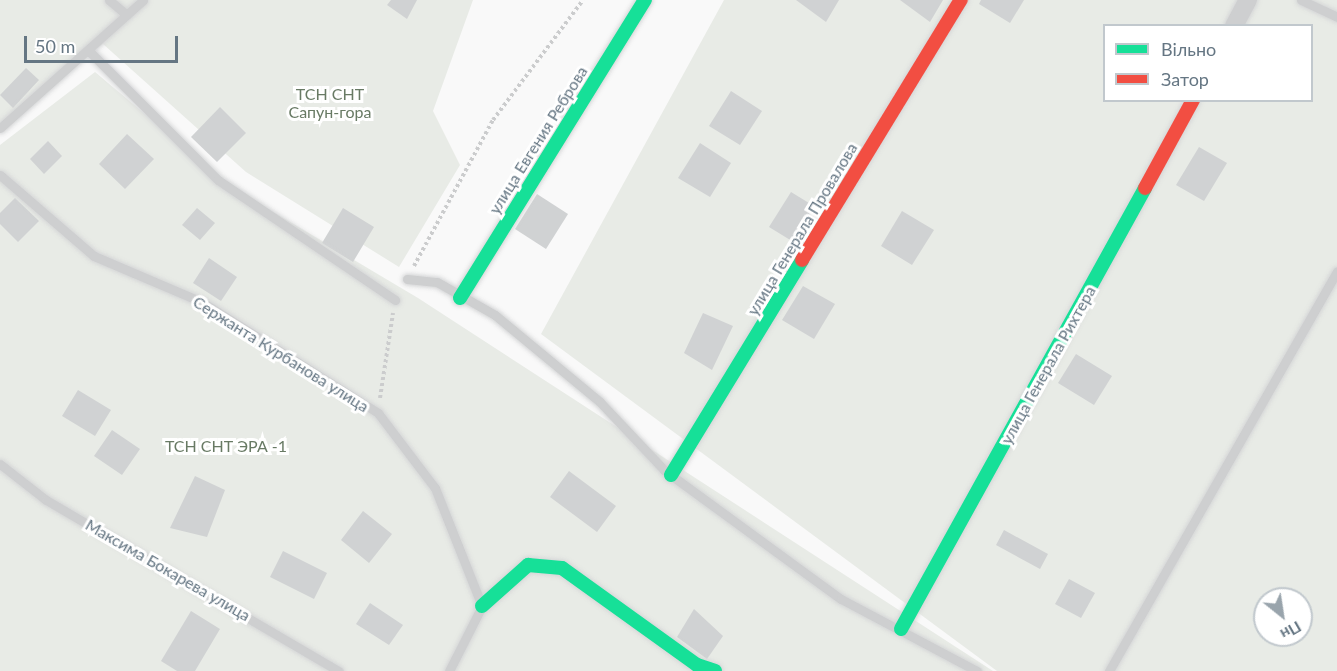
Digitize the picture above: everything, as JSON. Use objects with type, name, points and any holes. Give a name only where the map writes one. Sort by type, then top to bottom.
[{"type":"street","name":"улица Евгения Реброва","points":[[460,298],[645,0]]},
{"type":"street","name":"улица Генерала Провалова","points":[[671,475],[961,0]]},
{"type":"street","points":[[1235,24],[1248,0]]},
{"type":"street","name":"улица Генерала Рихтера","points":[[901,629],[1192,102]]},
{"type":"street","points":[[482,606],[528,565],[562,568],[697,664],[715,671]]},
{"type":"lane","points":[[109,0],[127,15]]},
{"type":"lane","points":[[0,128],[142,0]]},
{"type":"lane","points":[[1301,0],[1337,17]]},
{"type":"lane","points":[[88,51],[218,180],[395,300]]},
{"type":"lane","name":"Сержанта Курбанова улица","points":[[0,175],[94,256],[202,303],[378,413],[435,488],[482,606]]},
{"type":"lane","points":[[1109,671],[1337,272]]},
{"type":"lane","points":[[407,279],[438,282],[460,298],[495,315],[542,352],[671,475],[841,599],[977,671]]},
{"type":"lane","name":"Максима Бокарева улица","points":[[0,464],[46,500],[339,671]]},
{"type":"lane","points":[[449,671],[482,606]]},
{"type":"path","points":[[407,279],[493,120],[583,0]]},
{"type":"path","points":[[378,413],[395,300]]},
{"type":"green space","name":"ТСН СНТ Сапун-гора","points":[[0,0],[473,0],[433,111],[460,165],[399,267],[246,172],[103,44],[0,124]]},
{"type":"green space","points":[[724,0],[1337,0],[1337,671],[997,671],[541,334]]},
{"type":"green space","name":"ТСН СНТ ЭРА -1","points":[[95,72],[233,188],[418,298],[993,671],[0,671],[0,145]]},
{"type":"building","points":[[391,0],[417,0],[407,19],[387,5]]},
{"type":"building","points":[[796,0],[839,0],[826,22]]},
{"type":"building","points":[[900,0],[943,0],[930,22]]},
{"type":"building","points":[[981,0],[1024,0],[1010,23],[979,4]]},
{"type":"building","points":[[26,68],[39,80],[13,108],[0,95]]},
{"type":"building","points":[[731,91],[762,111],[740,145],[709,126]]},
{"type":"building","points":[[220,107],[246,133],[217,162],[191,137]]},
{"type":"building","points":[[127,134],[154,159],[125,189],[99,164]]},
{"type":"building","points":[[48,141],[62,156],[44,174],[30,159]]},
{"type":"building","points":[[700,143],[731,163],[710,197],[678,178]]},
{"type":"building","points":[[1199,147],[1227,163],[1204,201],[1176,185]]},
{"type":"building","points":[[791,192],[822,211],[800,246],[769,227]]},
{"type":"building","points":[[537,194],[568,214],[546,249],[515,229]]},
{"type":"building","points":[[15,198],[39,221],[18,242],[0,224],[0,213]]},
{"type":"building","points":[[197,208],[215,223],[200,240],[182,225]]},
{"type":"building","points":[[343,208],[374,227],[353,262],[322,243]]},
{"type":"building","points":[[902,211],[934,230],[912,265],[881,246]]},
{"type":"building","points":[[209,258],[237,277],[221,301],[193,283]]},
{"type":"building","points":[[803,286],[835,304],[814,339],[782,320]]},
{"type":"building","points":[[703,313],[733,326],[712,370],[684,353]]},
{"type":"building","points":[[1076,354],[1112,376],[1094,405],[1058,383]]},
{"type":"building","points":[[78,390],[111,410],[95,436],[62,416]]},
{"type":"building","points":[[112,430],[140,449],[122,475],[94,456]]},
{"type":"building","points":[[569,471],[616,506],[597,532],[550,497]]},
{"type":"building","points":[[195,476],[225,490],[207,537],[170,528]]},
{"type":"building","points":[[363,511],[392,534],[369,563],[341,540]]},
{"type":"building","points":[[1004,530],[1048,554],[1040,569],[996,545]]},
{"type":"building","points":[[283,551],[327,573],[314,599],[270,577]]},
{"type":"building","points":[[1069,579],[1095,593],[1081,618],[1055,604]]},
{"type":"building","points":[[370,603],[403,625],[389,645],[356,624]]},
{"type":"building","points":[[694,609],[723,636],[707,659],[677,637]]},
{"type":"building","points":[[191,611],[220,629],[195,671],[177,671],[161,661]]},
{"type":"traffic: fast","points":[[460,298],[645,0]]},
{"type":"traffic: fast","points":[[901,629],[1145,188]]},
{"type":"traffic: fast","points":[[671,475],[802,260]]},
{"type":"traffic: fast","points":[[482,606],[528,565],[562,568],[697,665],[715,671]]},
{"type":"traffic: jam","points":[[802,260],[961,0]]},
{"type":"traffic: jam","points":[[1145,188],[1192,102]]}]
